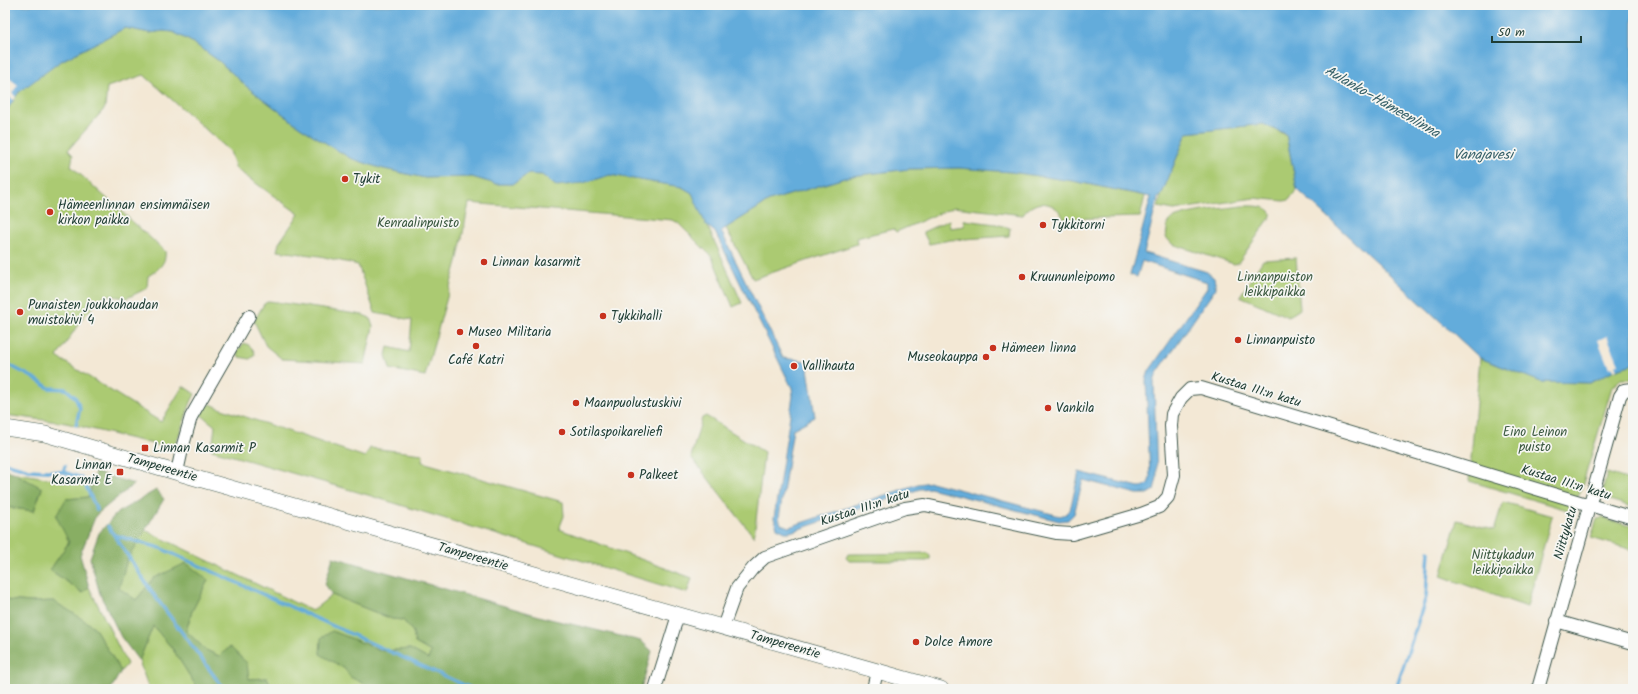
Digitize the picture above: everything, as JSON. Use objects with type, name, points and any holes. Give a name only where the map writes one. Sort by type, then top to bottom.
[{"type":"main road","name":"Tampereentie","points":[[5,428],[45,434],[941,689]]},
{"type":"street","points":[[177,472],[191,418],[249,316]]},
{"type":"street","name":"Kustaa III:n katu","points":[[723,627],[737,588],[753,568],[765,557],[906,508],[925,505],[1072,534],[1159,507],[1168,497],[1174,475],[1171,426],[1172,414],[1181,398],[1190,389],[1201,388],[1633,518]]},
{"type":"street","name":"Niittykatu","points":[[1538,689],[1620,396],[1624,390],[1630,389]]},
{"type":"street","points":[[655,689],[678,615]]},
{"type":"street","points":[[1556,621],[1633,643]]},
{"type":"street","points":[[873,689],[877,671]]},
{"type":"green space","name":"Kenraalinpuisto","points":[[125,28],[150,33],[163,31],[173,32],[192,42],[219,61],[246,86],[300,127],[350,158],[380,168],[425,178],[472,177],[496,184],[513,184],[528,174],[542,175],[556,186],[594,180],[605,175],[610,175],[682,187],[692,193],[695,198],[742,303],[733,307],[712,257],[678,223],[673,220],[469,203],[458,258],[425,376],[390,369],[386,355],[388,347],[409,352],[412,320],[375,313],[358,265],[320,256],[277,251],[279,243],[299,214],[236,169],[230,151],[144,75],[107,87],[105,108],[68,150],[73,155],[71,166],[165,251],[165,259],[158,269],[148,276],[147,288],[127,298],[105,295],[83,317],[57,357],[161,422],[183,386],[195,394],[174,449],[66,423],[5,415],[5,113],[13,100],[25,87],[40,75],[76,53]]},
{"type":"green space","points":[[1263,124],[1286,135],[1297,189],[1289,200],[1284,201],[1254,198],[1174,210],[1158,207],[1161,196],[1187,133]]},
{"type":"green space","points":[[959,168],[1011,172],[1073,181],[1145,196],[1140,217],[1064,219],[1056,208],[1045,204],[1033,206],[1023,215],[954,207],[896,232],[893,229],[856,238],[857,244],[753,279],[726,228],[769,201],[851,176],[909,169]]},
{"type":"green space","points":[[1243,206],[1258,206],[1265,208],[1271,212],[1271,216],[1238,263],[1234,264],[1172,244],[1166,237],[1168,222],[1173,219],[1192,213]]},
{"type":"green space","points":[[949,220],[950,228],[964,226],[964,220],[996,224],[1010,228],[1009,236],[950,240],[929,244],[923,232]]},
{"type":"green space","name":"Linnanpuiston leikkipaikka","points":[[1296,258],[1300,309],[1288,317],[1240,296],[1263,260]]},
{"type":"green space","points":[[269,301],[363,315],[370,318],[373,327],[365,364],[282,359],[266,346],[254,321],[264,304]]},
{"type":"green space","points":[[244,343],[254,351],[255,355],[250,359],[239,357],[237,351]]},
{"type":"green space","name":"Eino Leinon puisto","points":[[1480,358],[1541,382],[1590,383],[1614,370],[1633,364],[1633,379],[1621,379],[1612,387],[1581,490],[1571,511],[1469,481]]},
{"type":"green space","points":[[211,404],[365,457],[370,448],[423,454],[422,462],[563,502],[564,516],[559,529],[692,578],[687,593],[368,495],[212,450],[215,426],[200,414],[204,407]]},
{"type":"green space","points":[[706,416],[764,452],[754,537],[691,457],[702,418]]},
{"type":"green space","points":[[5,469],[42,488],[34,511],[5,507]]},
{"type":"green space","points":[[12,472],[91,486],[89,497],[66,499],[69,542],[50,570],[83,593],[89,587],[127,664],[121,671],[94,627],[53,601],[32,602],[5,600],[5,507],[34,511],[42,489]]},
{"type":"green space","points":[[95,472],[134,484],[96,515],[80,555],[89,587],[83,593],[50,570],[69,542],[56,516],[66,499],[89,497]]},
{"type":"green space","points":[[1607,473],[1633,481],[1633,507],[1606,499],[1602,492]]},
{"type":"green space","points":[[156,490],[164,499],[127,560],[119,588],[136,600],[154,578],[186,563],[208,580],[192,611],[186,631],[206,650],[219,656],[230,647],[247,663],[249,679],[267,678],[274,689],[198,689],[172,648],[153,626],[139,661],[121,637],[100,594],[90,558],[99,533],[117,513]]},
{"type":"green space","name":"Niittykadun leikkipaikka","points":[[1503,502],[1552,516],[1527,607],[1441,576],[1457,520],[1494,530]]},
{"type":"green space","points":[[1603,518],[1633,527],[1633,550],[1591,538],[1597,519]]},
{"type":"green space","points":[[145,530],[312,611],[332,595],[392,619],[403,620],[413,632],[415,643],[431,652],[428,659],[410,649],[383,651],[332,631],[320,653],[345,669],[351,677],[367,685],[368,689],[274,689],[267,678],[248,679],[230,647],[219,656],[206,650],[186,631],[192,611],[208,580],[154,578],[136,600],[118,588],[127,560]]},
{"type":"green space","points":[[927,553],[930,556],[930,559],[927,561],[849,561],[846,558],[848,554]]},
{"type":"green space","points":[[333,557],[550,619],[641,641],[652,651],[641,689],[368,689],[367,685],[350,677],[345,669],[320,654],[321,638],[332,631],[383,651],[410,649],[428,659],[431,652],[415,643],[413,632],[403,620],[392,619],[332,595],[325,584]]},
{"type":"green space","points":[[5,600],[32,602],[53,601],[94,627],[121,671],[111,689],[5,689]]},
{"type":"green space","points":[[153,626],[172,648],[198,689],[149,689],[139,661]]},
{"type":"water","name":"Vanajavesi","points":[[5,5],[1633,5],[1633,364],[1614,370],[1590,383],[1541,382],[1480,358],[1297,189],[1286,134],[1263,124],[1187,133],[1161,196],[1158,198],[1144,253],[1207,272],[1214,278],[1216,288],[1157,373],[1154,382],[1157,478],[1154,490],[1147,494],[1137,494],[1083,480],[1074,514],[1068,520],[1059,521],[930,488],[920,489],[790,532],[785,532],[777,528],[774,518],[793,396],[792,388],[715,232],[706,225],[692,193],[682,187],[610,175],[583,183],[556,186],[542,175],[528,174],[513,184],[496,184],[472,177],[425,178],[380,168],[350,158],[300,127],[246,86],[219,61],[192,42],[173,32],[163,31],[150,33],[125,28],[61,61],[19,92],[5,113]],"holes":[[[959,168],[1011,172],[1073,181],[1151,197],[1130,275],[1137,277],[1142,261],[1207,282],[1207,288],[1149,371],[1146,380],[1149,482],[1145,486],[1139,487],[1079,472],[1070,510],[1066,514],[1060,516],[931,482],[918,484],[789,527],[781,524],[779,518],[793,429],[815,417],[807,361],[783,358],[721,231],[769,201],[851,176],[909,169]]]},
{"type":"pier","points":[[5,75],[18,85],[12,93],[16,97],[14,100],[5,94]]},
{"type":"pier","points":[[1607,336],[1619,364],[1615,365],[1617,369],[1614,370],[1612,367],[1609,368],[1598,340]]},
{"type":"waterway","points":[[5,359],[9,365],[49,388],[66,389],[75,397],[80,408],[76,425]]},
{"type":"waterway","points":[[5,463],[29,470],[63,472]]},
{"type":"waterway","points":[[65,466],[63,472],[82,478],[97,510]]},
{"type":"waterway","points":[[108,526],[154,595],[224,689]]},
{"type":"waterway","points":[[114,535],[160,548],[473,689]]},
{"type":"waterway","points":[[1396,689],[1426,597],[1429,551]]},
{"type":"place","name":"Tykit","points":[[345,179]]},
{"type":"place","name":"Hämeenlinnan ensimmäisen kirkon paikka","points":[[50,212]]},
{"type":"place","name":"Tykkitorni","points":[[1043,225]]},
{"type":"place","name":"Linnan kasarmit","points":[[484,262]]},
{"type":"place","name":"Kruununleipomo","points":[[1022,277]]},
{"type":"place","name":"Punaisten joukkohaudan muistokivi 4","points":[[20,312]]},
{"type":"place","name":"Tykkihalli","points":[[603,316]]},
{"type":"place","name":"Museo Militaria","points":[[460,332]]},
{"type":"place","name":"Linnanpuisto","points":[[1238,340]]},
{"type":"place","name":"Café Katri","points":[[476,346]]},
{"type":"place","name":"Hämeen linna","points":[[993,348]]},
{"type":"place","name":"Museokauppa","points":[[986,357]]},
{"type":"place","name":"Vallihauta","points":[[794,366]]},
{"type":"place","name":"Maanpuolustuskivi","points":[[576,403]]},
{"type":"place","name":"Vankila","points":[[1048,408]]},
{"type":"place","name":"Sotilaspoikareliefi","points":[[562,432]]},
{"type":"place","name":"Linnan Kasarmit P","points":[[145,448]]},
{"type":"place","name":"Linnan Kasarmit E","points":[[120,472]]},
{"type":"place","name":"Palkeet","points":[[631,475]]},
{"type":"place","name":"Dolce Amore","points":[[916,642]]},
{"type":"water label","name":"Aulanko–Hämeenlinna","points":[[1382,102]]}]
